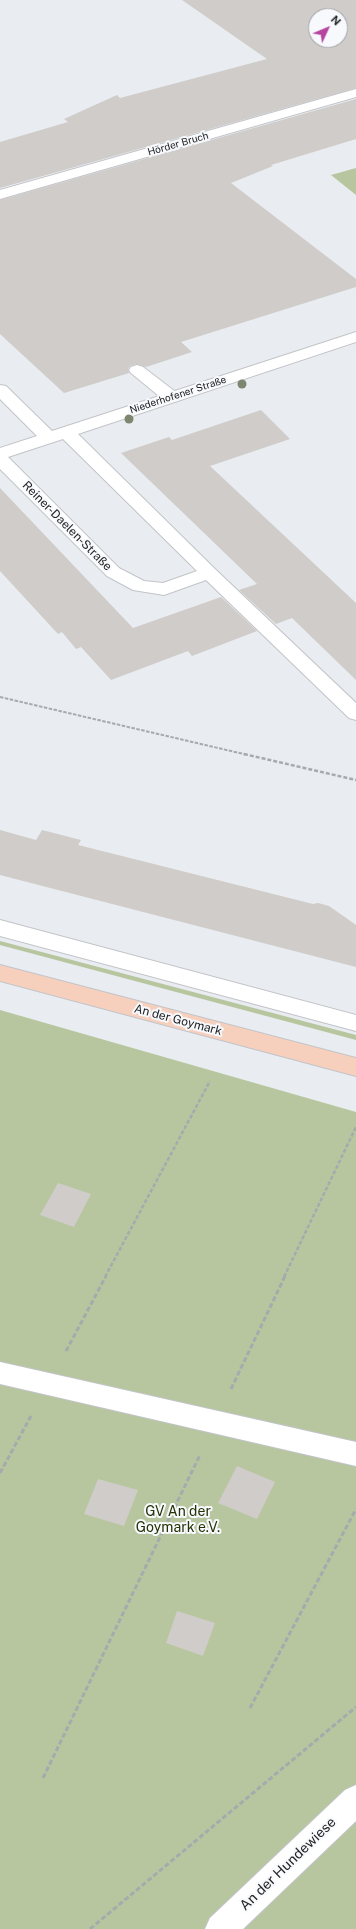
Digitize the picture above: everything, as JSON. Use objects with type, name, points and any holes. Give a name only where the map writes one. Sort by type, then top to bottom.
[{"type":"main road","name":"An der Goymark","points":[[0,973],[356,1067]]},
{"type":"street","name":"Hörder Bruch","points":[[0,195],[356,93]]},
{"type":"street","name":"Niederhofener Straße","points":[[0,454],[356,337]]},
{"type":"street","points":[[137,370],[171,397]]},
{"type":"street","points":[[0,390],[49,438]]},
{"type":"street","points":[[66,432],[209,573],[356,714]]},
{"type":"street","name":"Reiner-Daelen-Straße","points":[[0,460],[114,572],[140,586],[164,589],[209,573]]},
{"type":"street","points":[[0,928],[356,1022]]},
{"type":"street","points":[[0,1373],[356,1454]]},
{"type":"street","name":"An der Hundewiese","points":[[221,1929],[356,1800]]},
{"type":"path","points":[[0,697],[356,780]]},
{"type":"path","points":[[0,1473],[210,1081]]},
{"type":"path","points":[[250,1708],[356,1509]]},
{"type":"path","points":[[90,1929],[356,1706]]},
{"type":"green space","points":[[356,168],[356,195],[331,175]]},
{"type":"green space","points":[[0,941],[356,1035],[356,1040],[0,945]]},
{"type":"green space","name":"GV An der Goymark e.V.","points":[[0,1010],[356,1112],[356,1929],[0,1929]]},
{"type":"building","points":[[182,0],[356,0],[356,88],[0,188],[0,142],[68,122],[64,119],[117,95],[120,98],[267,59]]},
{"type":"building","points":[[356,99],[356,139],[271,165],[273,166],[231,183],[356,279],[356,287],[181,342],[192,352],[146,367],[137,364],[130,366],[128,369],[129,373],[64,393],[0,334],[0,200]]},
{"type":"building","points":[[261,410],[290,439],[210,466],[356,603],[356,680],[292,618],[276,624],[239,590],[257,584],[121,453],[169,437],[172,440]]},
{"type":"building","points":[[0,488],[133,628],[221,597],[257,631],[192,656],[188,651],[111,680],[81,647],[76,649],[62,632],[58,634],[0,571]]},
{"type":"building","points":[[0,830],[36,840],[42,830],[81,840],[78,845],[313,904],[318,903],[329,906],[356,925],[356,967],[0,875]]},
{"type":"building","points":[[58,1183],[91,1194],[74,1227],[40,1215]]},
{"type":"building","points":[[237,1466],[275,1482],[257,1519],[218,1503]]},
{"type":"building","points":[[98,1479],[138,1490],[124,1526],[84,1514]]},
{"type":"building","points":[[177,1611],[215,1623],[203,1656],[166,1643]]}]
